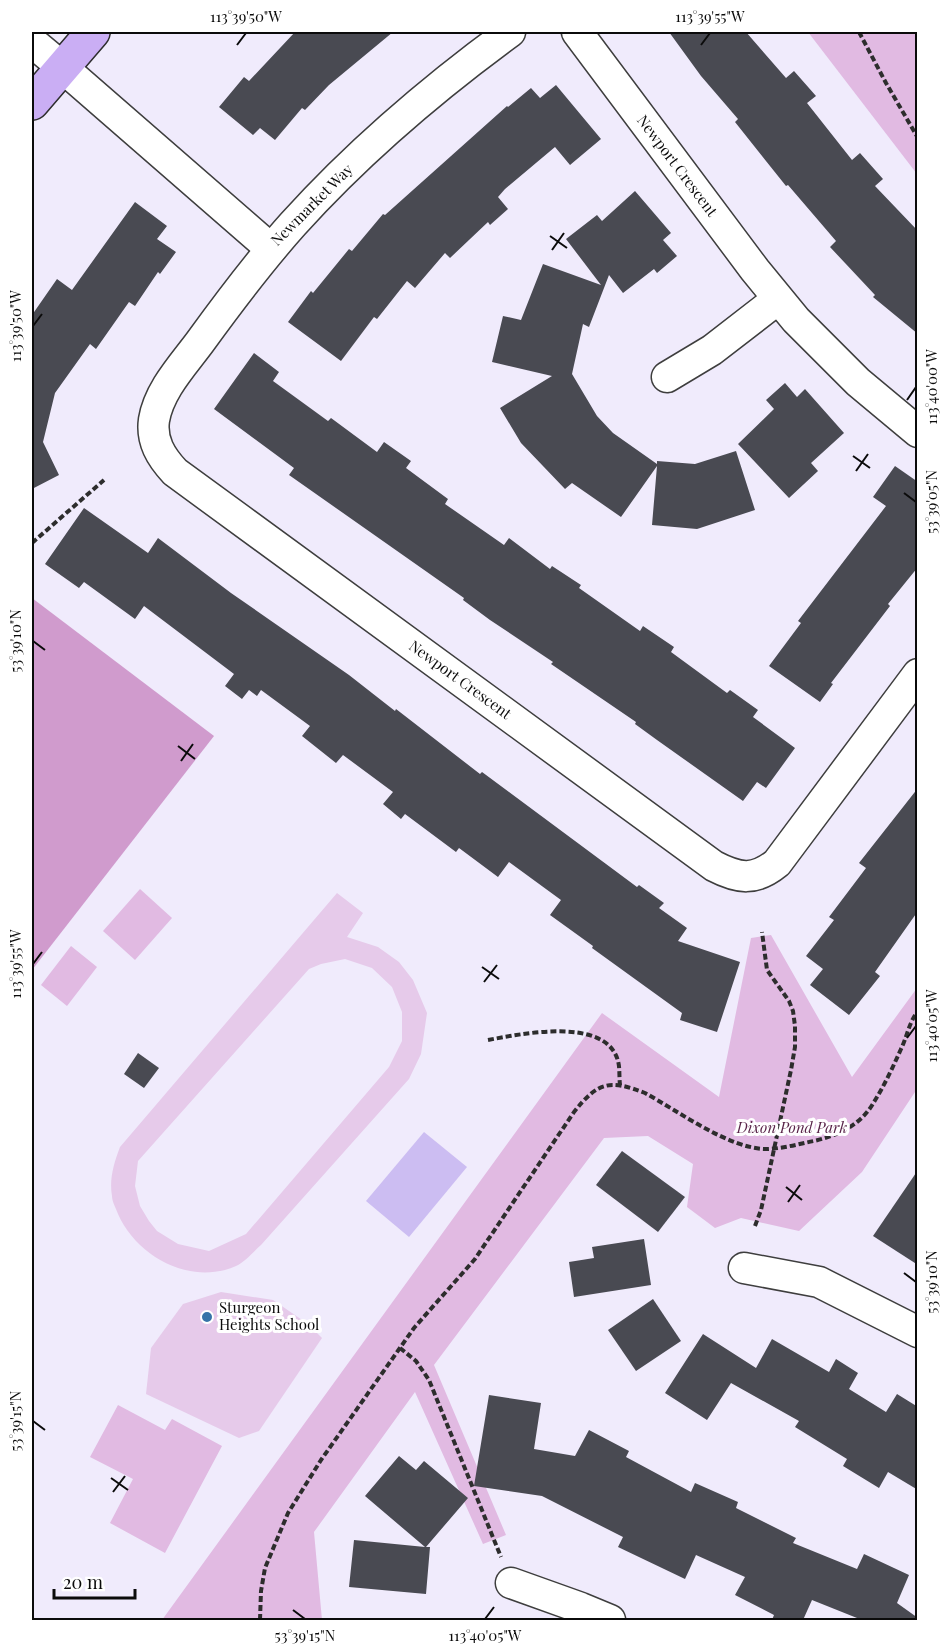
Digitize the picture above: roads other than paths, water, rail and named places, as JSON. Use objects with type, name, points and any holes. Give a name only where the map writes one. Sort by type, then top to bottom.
[{"type":"street","points":[[32,103],[93,32]]},
{"type":"street","name":"Newmarket Way","points":[[32,42],[271,249],[317,200],[390,129],[454,74],[510,32]]},
{"type":"street","name":"Newport Crescent","points":[[577,32],[778,299],[814,340],[850,375],[918,432]]},
{"type":"street","name":"Newport Crescent","points":[[271,249],[232,298],[160,401],[154,421],[154,435],[159,453],[175,472],[714,866],[735,875],[752,876],[760,875],[777,864],[918,674]]},
{"type":"street","points":[[667,377],[712,350],[778,299]]},
{"type":"street","points":[[744,1268],[819,1282],[918,1332]]},
{"type":"street","points":[[512,1583],[610,1620]]},
{"type":"place","name":"Sturgeon Heights School","points":[[207,1317]]},
{"type":"park label","name":"Dixon Pond Park","points":[[792,1128]]}]
